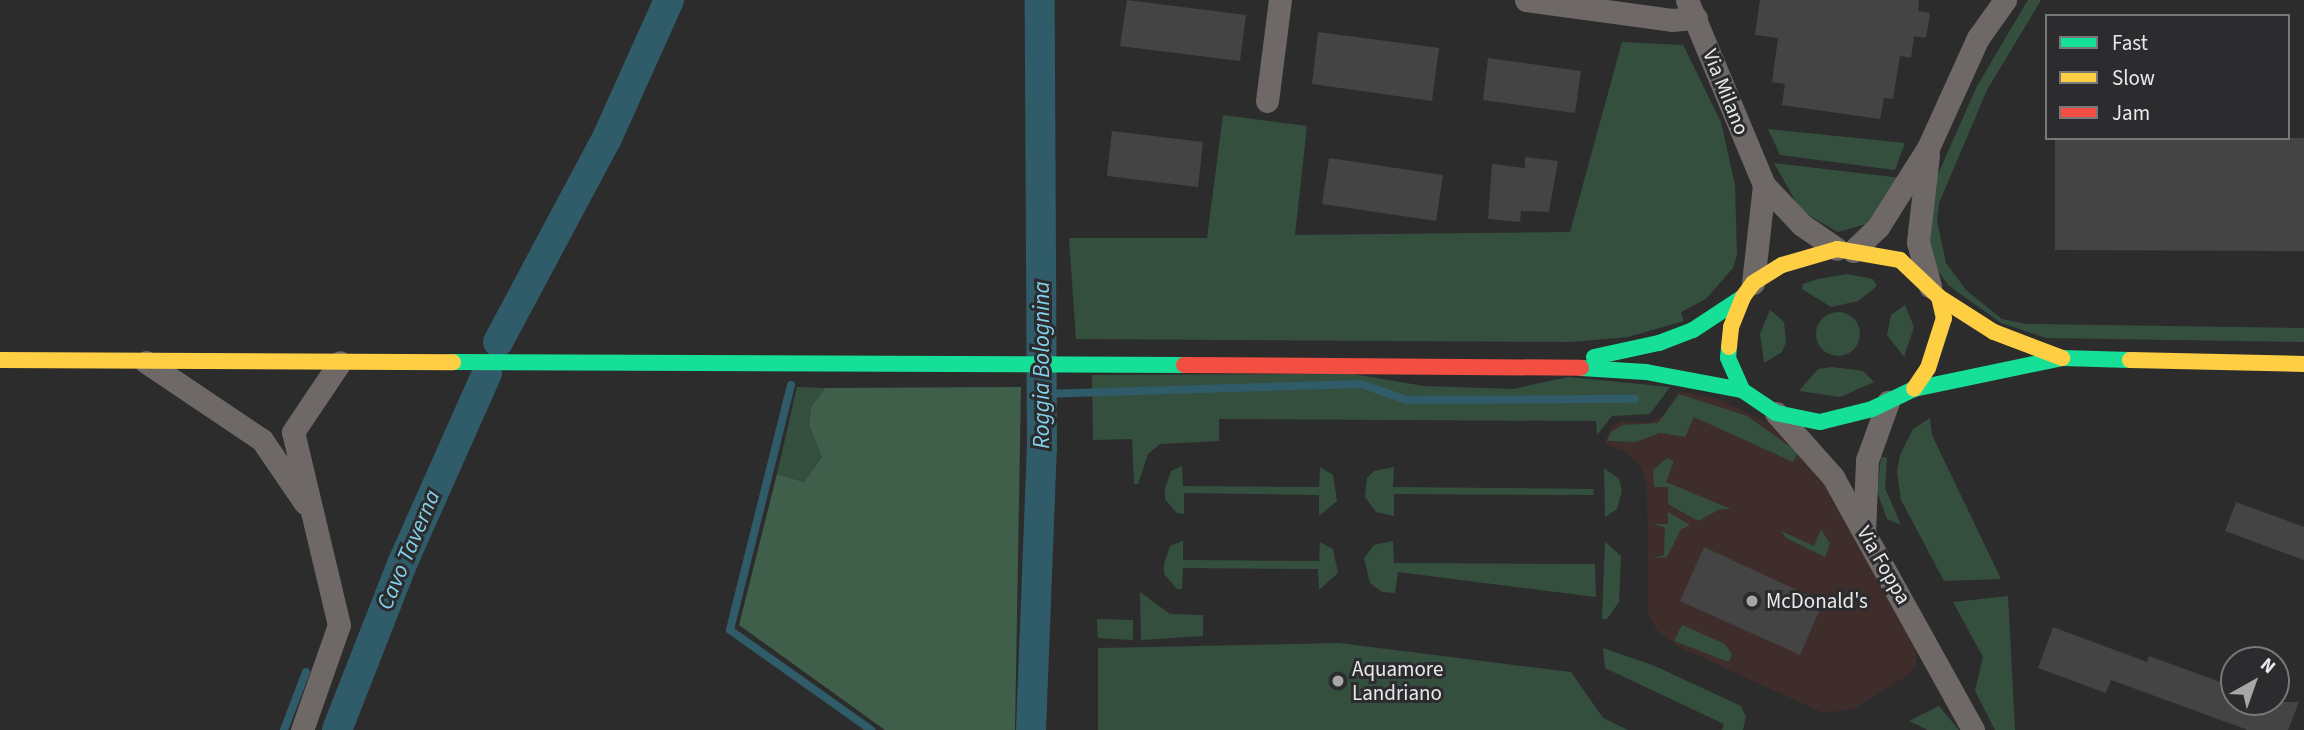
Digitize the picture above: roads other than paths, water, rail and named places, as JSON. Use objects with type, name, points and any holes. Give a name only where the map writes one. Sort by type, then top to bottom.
[{"type":"main road","points":[[1554,366],[1659,343],[1693,330],[1782,265],[1845,250],[1900,260],[1935,292],[1994,332],[2062,358]]},
{"type":"main road","points":[[1742,390],[1728,358],[1731,327],[1748,290]]},
{"type":"main road","points":[[1914,389],[1928,368],[1944,318],[1935,292]]},
{"type":"main road","points":[[0,360],[1554,366],[1646,372],[1742,390],[1776,413],[1820,422],[1888,402],[1914,389],[2062,358],[2304,364]]},
{"type":"street","points":[[1267,101],[1280,0]]},
{"type":"street","points":[[1526,0],[1672,20],[1691,9]]},
{"type":"street","points":[[1845,250],[1878,227],[1928,148],[1978,37],[2004,0]]},
{"type":"street","name":"Via Milano","points":[[1691,9],[1764,185],[1802,225],[1845,250]]},
{"type":"street","points":[[1928,148],[1918,242],[1935,292]]},
{"type":"street","name":"Via Milano","points":[[1748,290],[1764,185]]},
{"type":"street","points":[[146,362],[262,440],[314,517]]},
{"type":"street","points":[[302,730],[339,625],[293,432],[341,362]]},
{"type":"street","points":[[1864,532],[1867,460],[1888,402]]},
{"type":"street","name":"Via Foppa","points":[[1776,413],[1833,477],[1973,730]]},
{"type":"waterway","name":"Cavo Taverna","points":[[498,342],[607,138],[669,0]]},
{"type":"waterway","name":"Roggia Bolognina","points":[[1031,730],[1042,449],[1040,0]]},
{"type":"waterway","name":"Cavo Taverna","points":[[337,730],[402,564],[487,373]]},
{"type":"waterway","points":[[1043,394],[1361,384],[1407,400],[1635,399]]},
{"type":"waterway","points":[[791,385],[730,630],[871,730]]},
{"type":"waterway","points":[[284,730],[306,672]]},
{"type":"place","name":"McDonald's","points":[[1752,601]]},
{"type":"place","name":"Aquamore Landriano","points":[[1338,681]]}]
